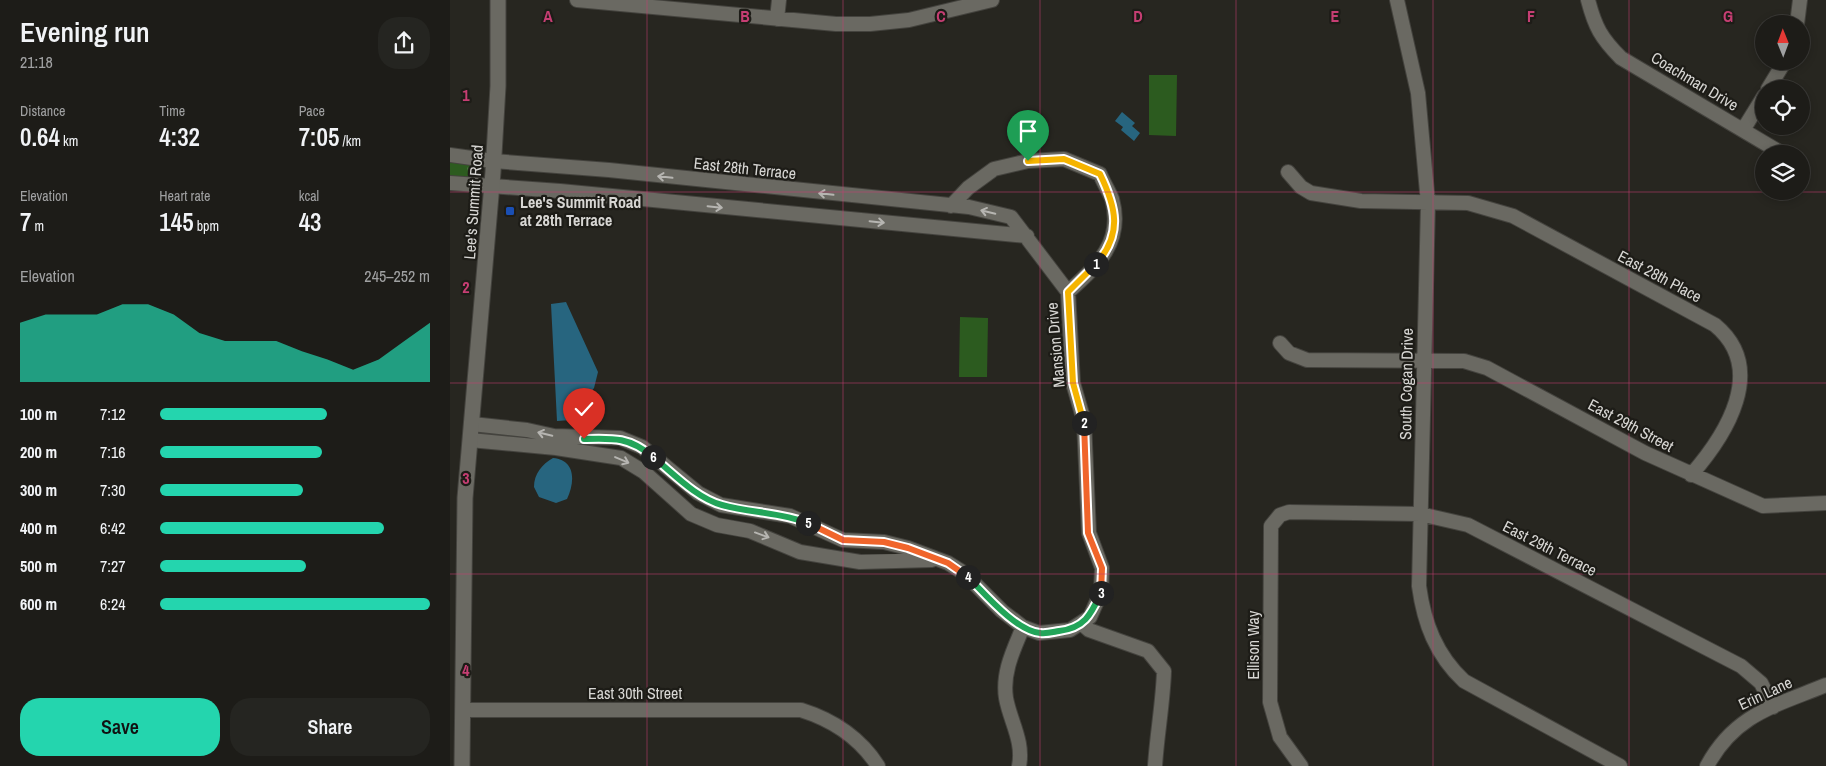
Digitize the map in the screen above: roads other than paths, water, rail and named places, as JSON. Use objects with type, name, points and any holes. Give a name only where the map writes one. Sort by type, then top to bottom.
[{"type":"main road","name":"Lee's Summit Road","points":[[462,766],[465,498],[492,185],[498,86],[498,0]]},
{"type":"street","points":[[577,0],[836,24],[870,24],[909,20],[954,4],[992,0]]},
{"type":"street","points":[[777,19],[779,0]]},
{"type":"street","name":"South Cogan Drive","points":[[1397,0],[1418,94],[1428,202],[1419,586],[1423,613],[1435,644],[1455,672],[1464,681],[1620,766]]},
{"type":"street","name":"Coachman Drive","points":[[1588,0],[1597,29],[1604,41],[1622,58],[1768,145]]},
{"type":"street","points":[[1798,15],[1800,0]]},
{"type":"street","points":[[1743,130],[1755,111]]},
{"type":"street","name":"East 28th Terrace","points":[[450,155],[493,161],[609,170],[951,206],[1011,217],[1068,292]]},
{"type":"street","points":[[951,206],[968,188],[994,169],[1028,161],[1064,159],[1100,174],[1112,199],[1114,233],[1105,253],[1068,292]]},
{"type":"street","name":"East 28th Place","points":[[1288,172],[1301,187],[1311,193],[1361,201],[1468,203],[1513,216],[1715,325],[1733,344],[1739,360],[1741,374],[1738,391],[1720,436],[1707,457],[1691,475]]},
{"type":"street","points":[[450,183],[492,185],[1027,236]]},
{"type":"street","name":"Mansion Drive","points":[[1023,627],[1039,633],[1070,630],[1090,617],[1101,592],[1102,568],[1088,533],[1084,421],[1073,383],[1068,292]]},
{"type":"street","name":"East 29th Street","points":[[1280,343],[1289,354],[1307,360],[1464,361],[1487,368],[1645,453],[1764,506],[1826,503]]},
{"type":"street","points":[[472,424],[527,430],[554,436],[620,438],[642,447],[698,493],[721,505],[790,516],[843,540],[884,542],[908,548],[948,563],[964,573],[1002,611],[1023,627],[1006,669],[1006,698],[1019,738],[1019,766]]},
{"type":"street","points":[[470,440],[556,448],[621,458],[644,472],[691,514],[717,525],[750,530],[800,552],[860,562],[929,559],[948,563]]},
{"type":"street","name":"East 29th Terrace","points":[[1277,518],[1289,512],[1420,514],[1468,525],[1741,666],[1761,682],[1773,707]]},
{"type":"street","name":"Ellison Way","points":[[1277,518],[1271,526],[1270,702],[1280,737],[1300,766]]},
{"type":"street","points":[[1081,622],[1089,630],[1148,651],[1164,671],[1163,703],[1157,734],[1155,766]]},
{"type":"street","name":"Erin Lane","points":[[1707,766],[1727,735],[1745,720],[1826,685]]},
{"type":"street","name":"East 30th Street","points":[[463,710],[808,712],[833,723],[855,738],[878,766]]},
{"type":"water","points":[[1122,112],[1135,123],[1132,126],[1140,133],[1134,141],[1121,130],[1123,127],[1115,121]]},
{"type":"water","points":[[566,302],[598,372],[594,388],[571,420],[557,421],[551,304]]},
{"type":"water","points":[[553,458],[566,463],[572,473],[570,492],[567,499],[556,503],[539,497],[534,487],[535,478],[539,470]]},
{"type":"place","name":"Lee's Summit Road at 28th Terrace","points":[[510,211]]}]
